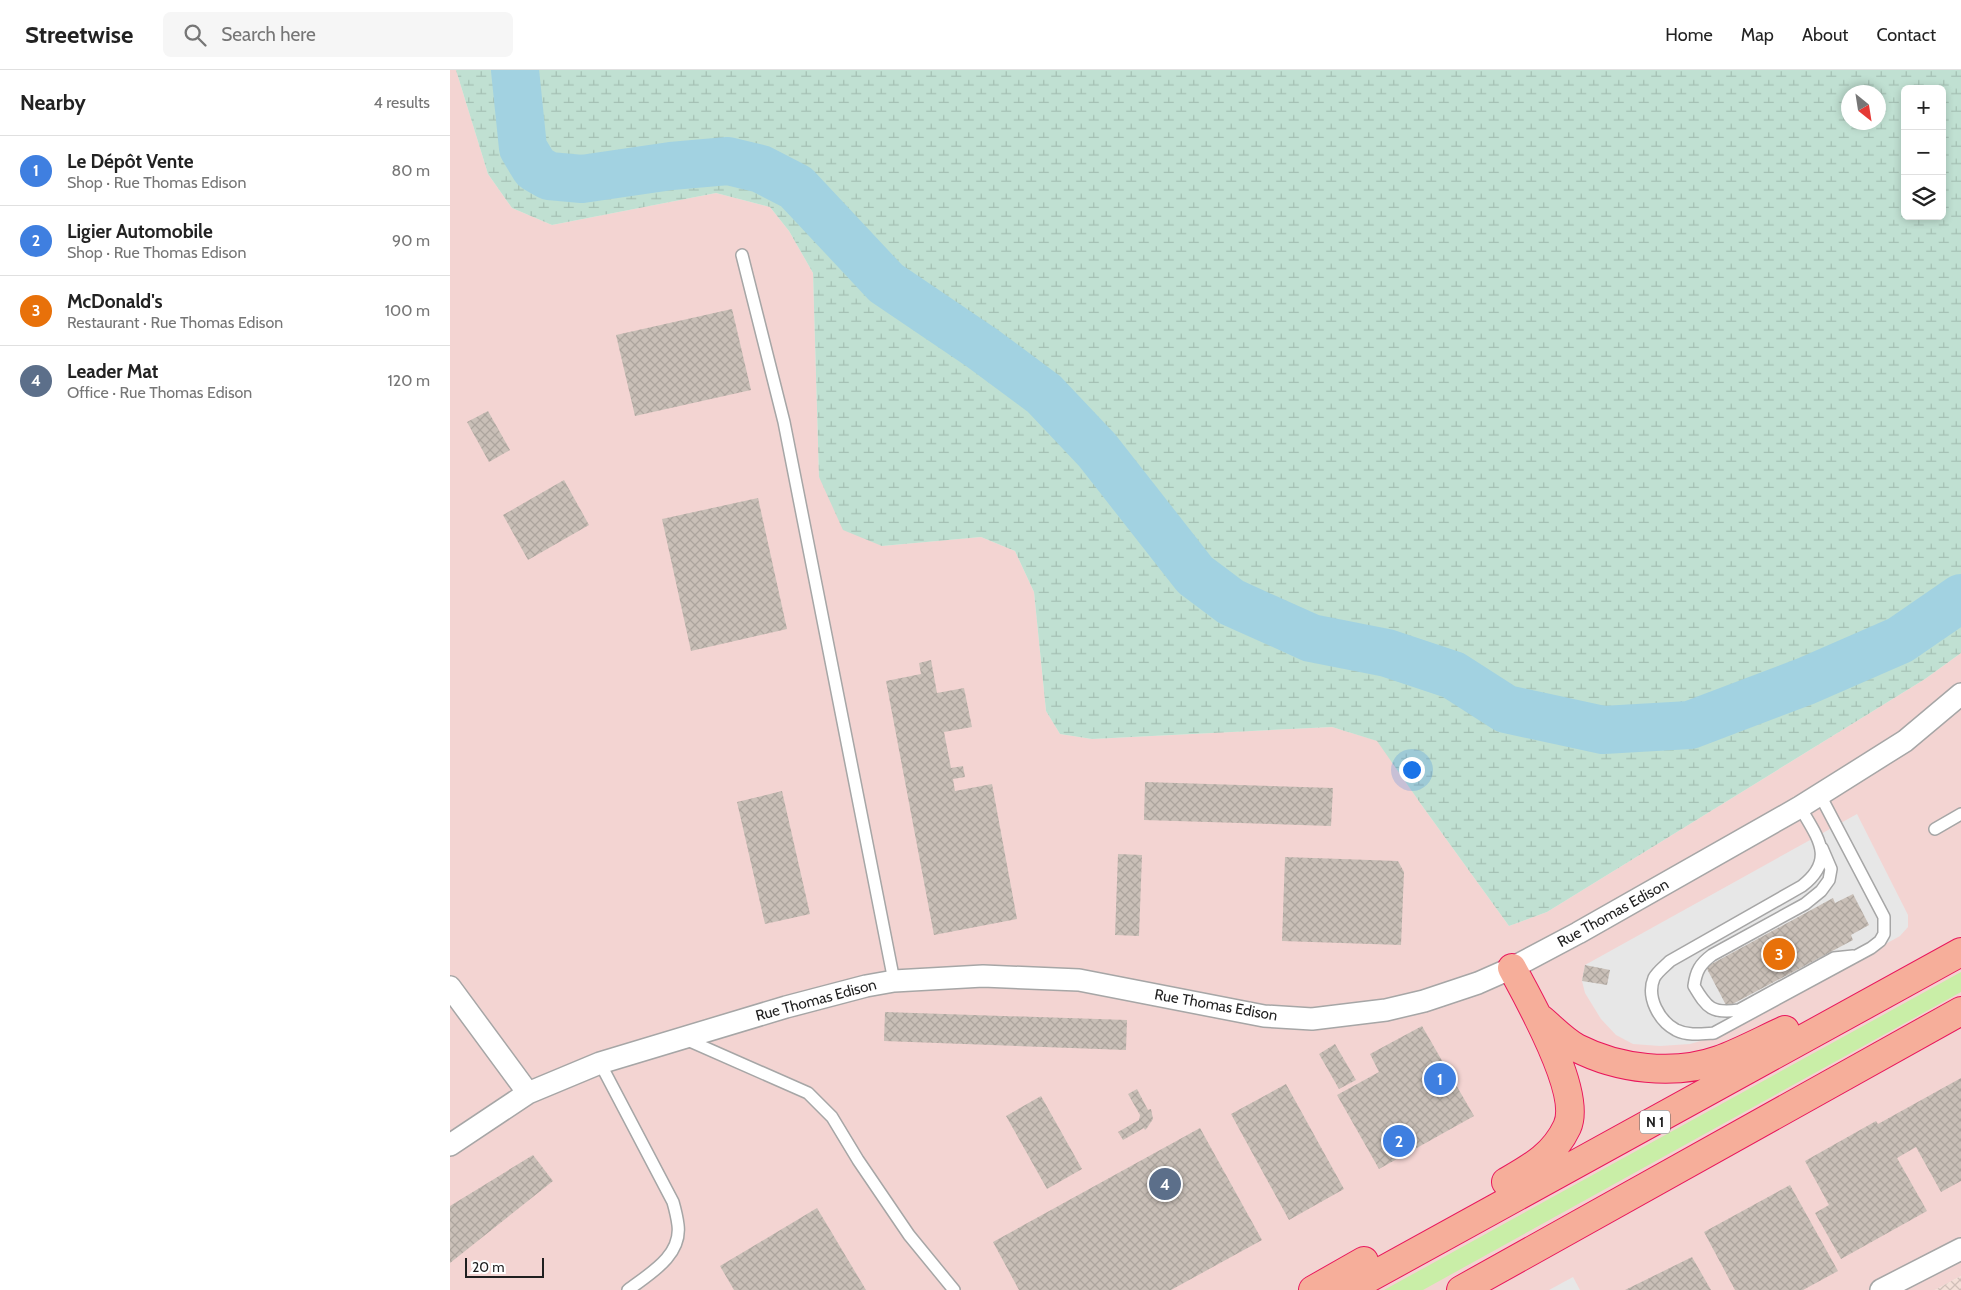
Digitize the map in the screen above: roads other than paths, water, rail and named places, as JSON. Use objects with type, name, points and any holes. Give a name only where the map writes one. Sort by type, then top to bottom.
[{"type":"highway","points":[[1538,1017],[1576,1047],[1616,1063],[1653,1069],[1702,1065],[1718,1061],[1961,950]]},
{"type":"highway","name":"N 1","points":[[1347,1290],[1961,950]]},
{"type":"highway","points":[[1313,1290],[1537,1165],[1554,1149],[1568,1125],[1570,1098],[1538,1017],[1512,968]]},
{"type":"highway","points":[[1461,1290],[1961,1011]]},
{"type":"street","name":"Rue Thomas Edison","points":[[450,1145],[528,1093],[600,1063],[814,999],[894,981],[984,976],[1079,980],[1264,1016],[1312,1019],[1386,1010],[1424,1001],[1470,986],[1512,968],[1578,933],[1800,807],[1905,741],[1961,694]]},
{"type":"street","points":[[450,987],[528,1093]]},
{"type":"street","points":[[1882,1290],[1961,1248]]},
{"type":"lane","points":[[742,255],[784,422],[894,981]]},
{"type":"lane","points":[[1820,795],[1884,917],[1885,926],[1880,941],[1714,1033],[1693,1035],[1676,1030],[1660,1016],[1651,995],[1654,977],[1670,961],[1813,878],[1820,866],[1822,846]]},
{"type":"lane","points":[[1800,807],[1822,846],[1831,869],[1829,880],[1821,891],[1805,904],[1708,958],[1698,969],[1694,986],[1702,1001],[1715,1011],[1739,1010],[1834,958],[1856,956]]},
{"type":"lane","points":[[1935,829],[1961,814]]},
{"type":"lane","points":[[682,1038],[808,1093],[832,1117],[858,1160],[909,1235],[954,1290]]},
{"type":"lane","points":[[600,1063],[673,1202],[678,1226],[677,1240],[666,1261],[628,1290]]},
{"type":"waterway","points":[[515,70],[523,148],[535,168],[549,176],[582,179],[671,166],[728,161],[761,169],[796,187],[886,283],[982,348],[1044,394],[1097,450],[1195,575],[1231,602],[1311,638],[1387,653],[1453,675],[1506,709],[1603,730],[1690,725],[1806,681],[1900,640],[1961,598]]},
{"type":"place","name":"McDonald's","points":[[1779,954]]},
{"type":"place","name":"Le Dépôt Vente","points":[[1440,1079]]},
{"type":"place","name":"Ligier Automobile","points":[[1399,1141]]},
{"type":"place","name":"Leader Mat","points":[[1165,1184]]}]
